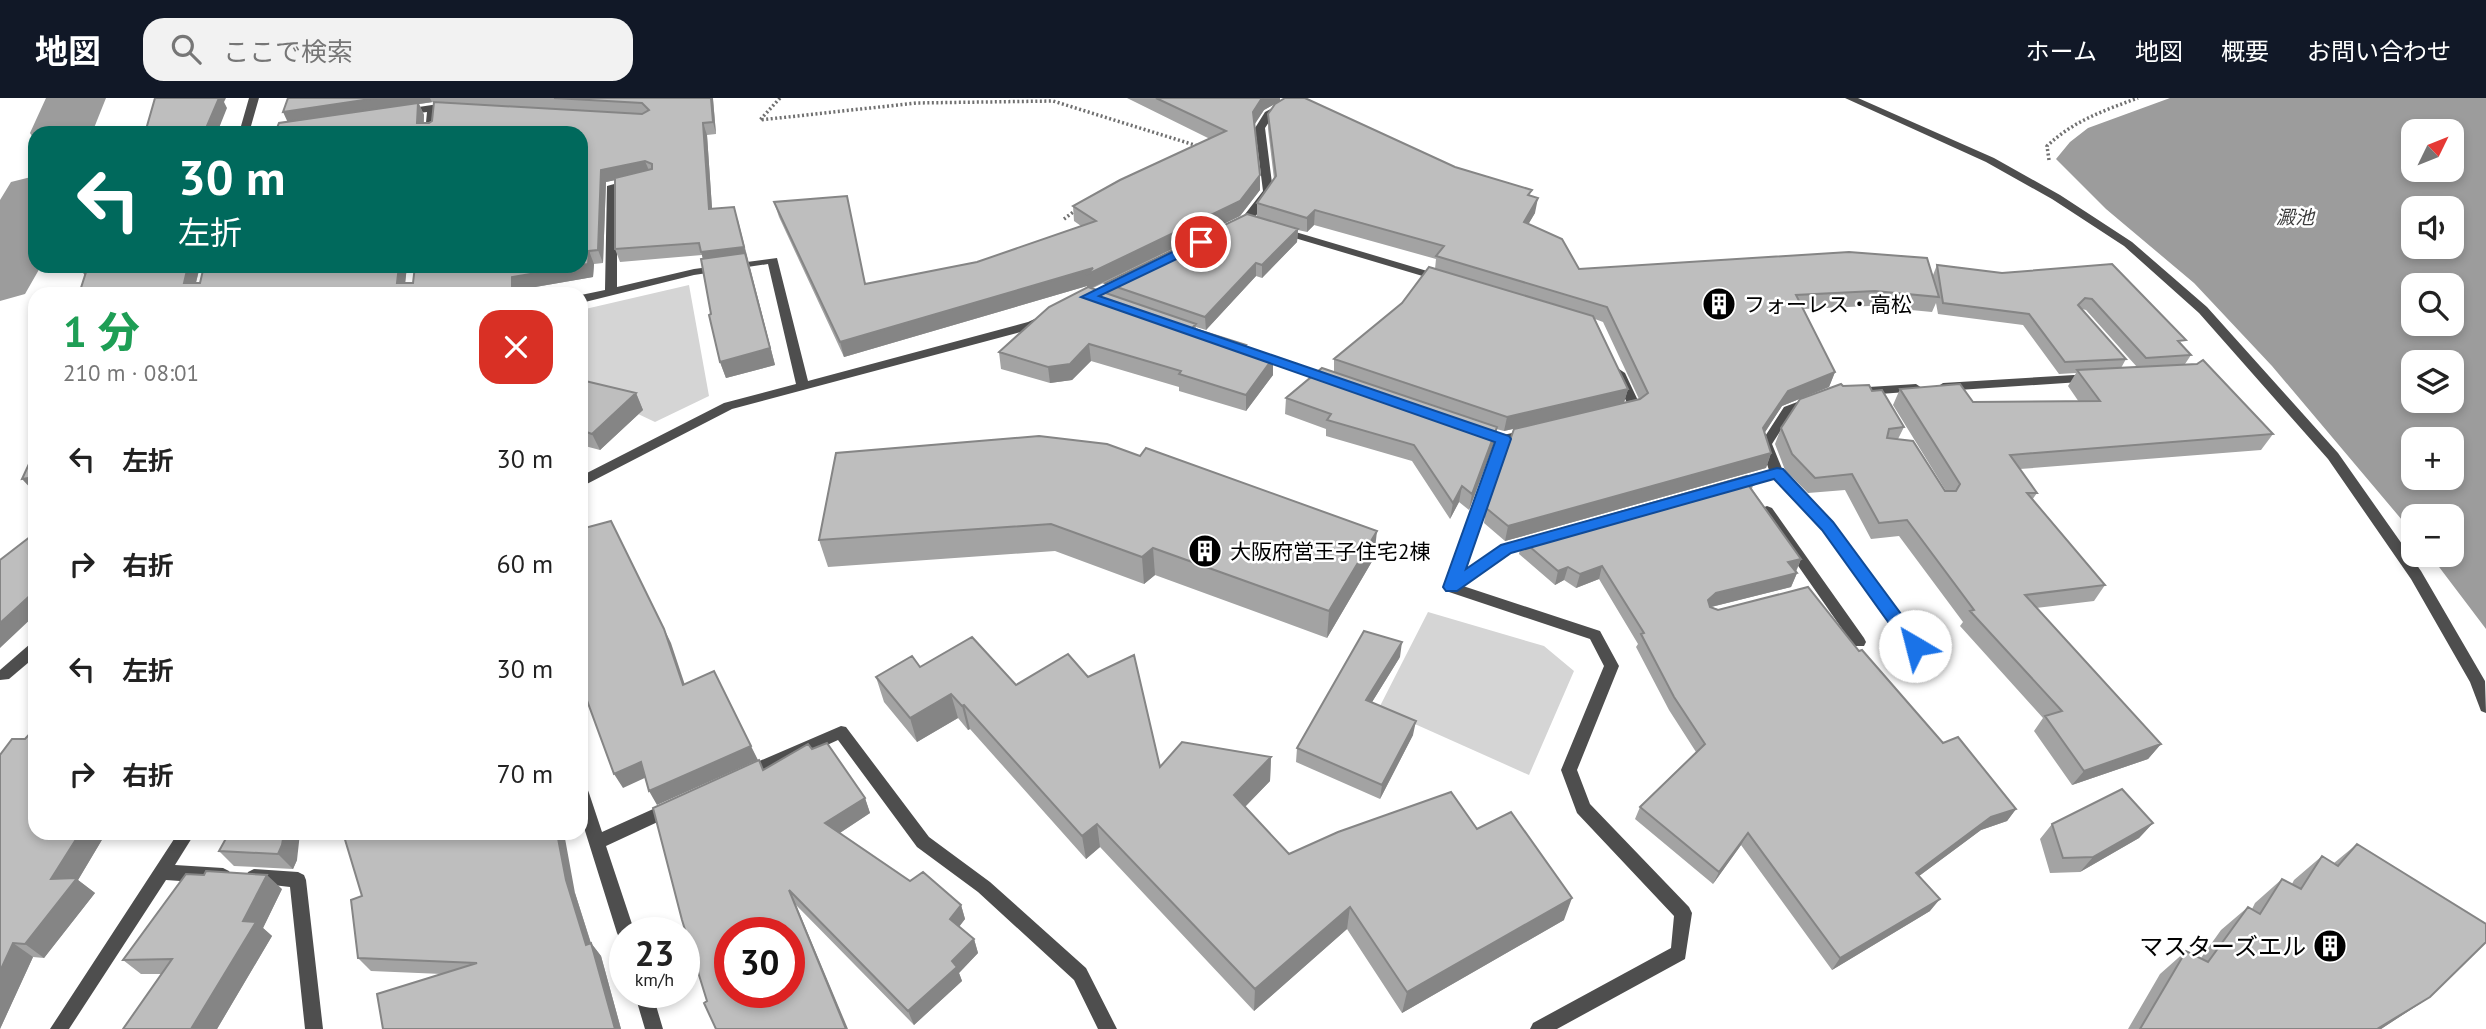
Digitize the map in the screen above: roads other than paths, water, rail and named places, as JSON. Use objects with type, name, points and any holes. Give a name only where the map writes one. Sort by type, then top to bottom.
[{"type":"street","points":[[246,126],[254,98]]},
{"type":"street","points":[[1259,224],[1268,191],[1266,156],[1260,128],[1269,114],[1298,98]]},
{"type":"street","points":[[1850,98],[1990,160],[2056,197],[2128,244],[2203,310],[2333,456],[2416,575],[2477,681],[2486,707]]},
{"type":"street","points":[[431,126],[432,108]]},
{"type":"street","points":[[392,114],[432,108],[459,109]]},
{"type":"street","points":[[611,292],[612,186],[650,178]]},
{"type":"street","points":[[1222,232],[1259,224],[1454,283]]},
{"type":"street","points":[[588,297],[694,272],[773,260],[803,385]]},
{"type":"street","points":[[588,478],[728,405],[1032,325],[1054,314]]},
{"type":"street","points":[[1244,350],[1348,386]]},
{"type":"street","points":[[1609,414],[1635,407],[1614,360]]},
{"type":"street","points":[[1915,646],[1827,526],[1777,473],[1766,444],[1788,410],[1837,393],[1879,396],[2107,377]]},
{"type":"street","points":[[1451,587],[1497,437],[1543,430]]},
{"type":"street","points":[[1719,489],[1753,492],[1777,473]]},
{"type":"street","points":[[1753,492],[1816,588],[1859,642]]},
{"type":"street","points":[[1451,587],[1506,549],[1546,538]]},
{"type":"street","points":[[1451,587],[1595,635],[1612,666],[1569,770],[1583,808],[1683,914],[1679,953],[1539,1029]]},
{"type":"street","points":[[4,675],[28,654]]},
{"type":"street","points":[[726,783],[841,732],[923,842],[984,887],[1080,974],[1108,1029]]},
{"type":"street","points":[[598,841],[688,801]]},
{"type":"street","points":[[588,813],[621,917]]},
{"type":"street","points":[[59,1029],[183,840]]},
{"type":"street","points":[[162,872],[298,880],[314,1029]]},
{"type":"street","points":[[648,1008],[654,1029]]},
{"type":"water","name":"澱池","points":[[2170,98],[2486,98],[2486,629],[2439,567],[2464,567],[2464,504],[2401,504],[2401,519],[2272,366],[2194,283],[2106,209],[2056,159],[2070,142],[2088,128]]},
{"type":"waterway","points":[[64,126],[76,98]]},
{"type":"waterway","points":[[0,279],[28,213]]},
{"type":"place","name":"フォーレス・高松","points":[[1719,304]]},
{"type":"place","name":"大阪府営王子住宅2棟","points":[[1205,551]]},
{"type":"place","name":"マスターズエル","points":[[2330,946]]}]
